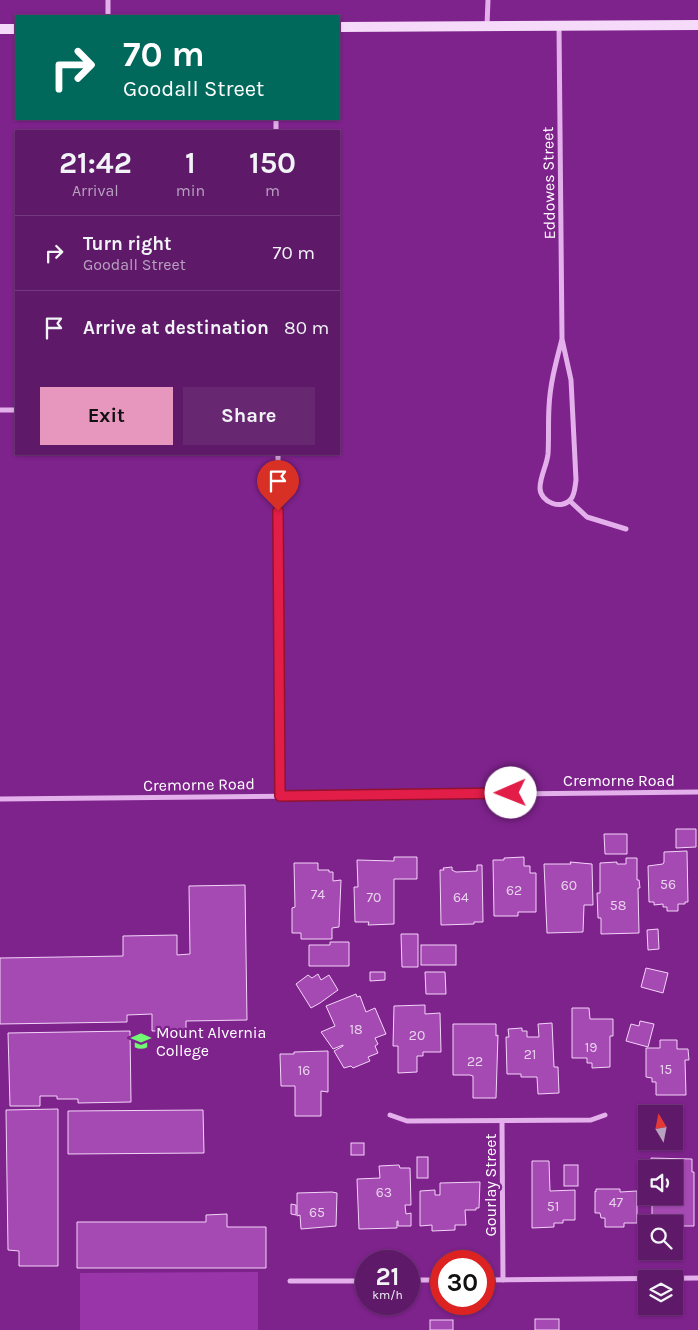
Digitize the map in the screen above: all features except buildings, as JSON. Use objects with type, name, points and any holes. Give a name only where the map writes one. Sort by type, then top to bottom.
[{"type":"street","points":[[108,0],[108,15]]},
{"type":"street","points":[[487,26],[488,0]]},
{"type":"street","points":[[340,27],[698,25]]},
{"type":"street","name":"Eddowes Street","points":[[559,26],[562,339],[571,380],[574,407],[576,480],[574,494],[570,501],[562,504],[546,500],[540,489],[548,453],[549,406],[552,378],[562,339]]},
{"type":"street","points":[[0,29],[15,29]]},
{"type":"street","points":[[0,410],[15,410]]},
{"type":"street","points":[[278,455],[280,796]]},
{"type":"street","points":[[570,501],[588,516],[626,529]]},
{"type":"street","name":"Cremorne Road","points":[[0,799],[698,792]]},
{"type":"street","name":"Gourlay Street","points":[[390,1114],[406,1121],[591,1120],[605,1114]]},
{"type":"street","name":"Gourlay Street","points":[[502,1121],[503,1280]]},
{"type":"street","points":[[495,1280],[698,1278]]},
{"type":"street","points":[[290,1281],[355,1281]]},
{"type":"shaded area","points":[[258,1272],[258,1330],[80,1330],[80,1273]]},
{"type":"place","name":"Mount Alvernia College","points":[[141,1041]]},
{"type":"route","points":[[278,511],[280,796],[511,793]]}]
